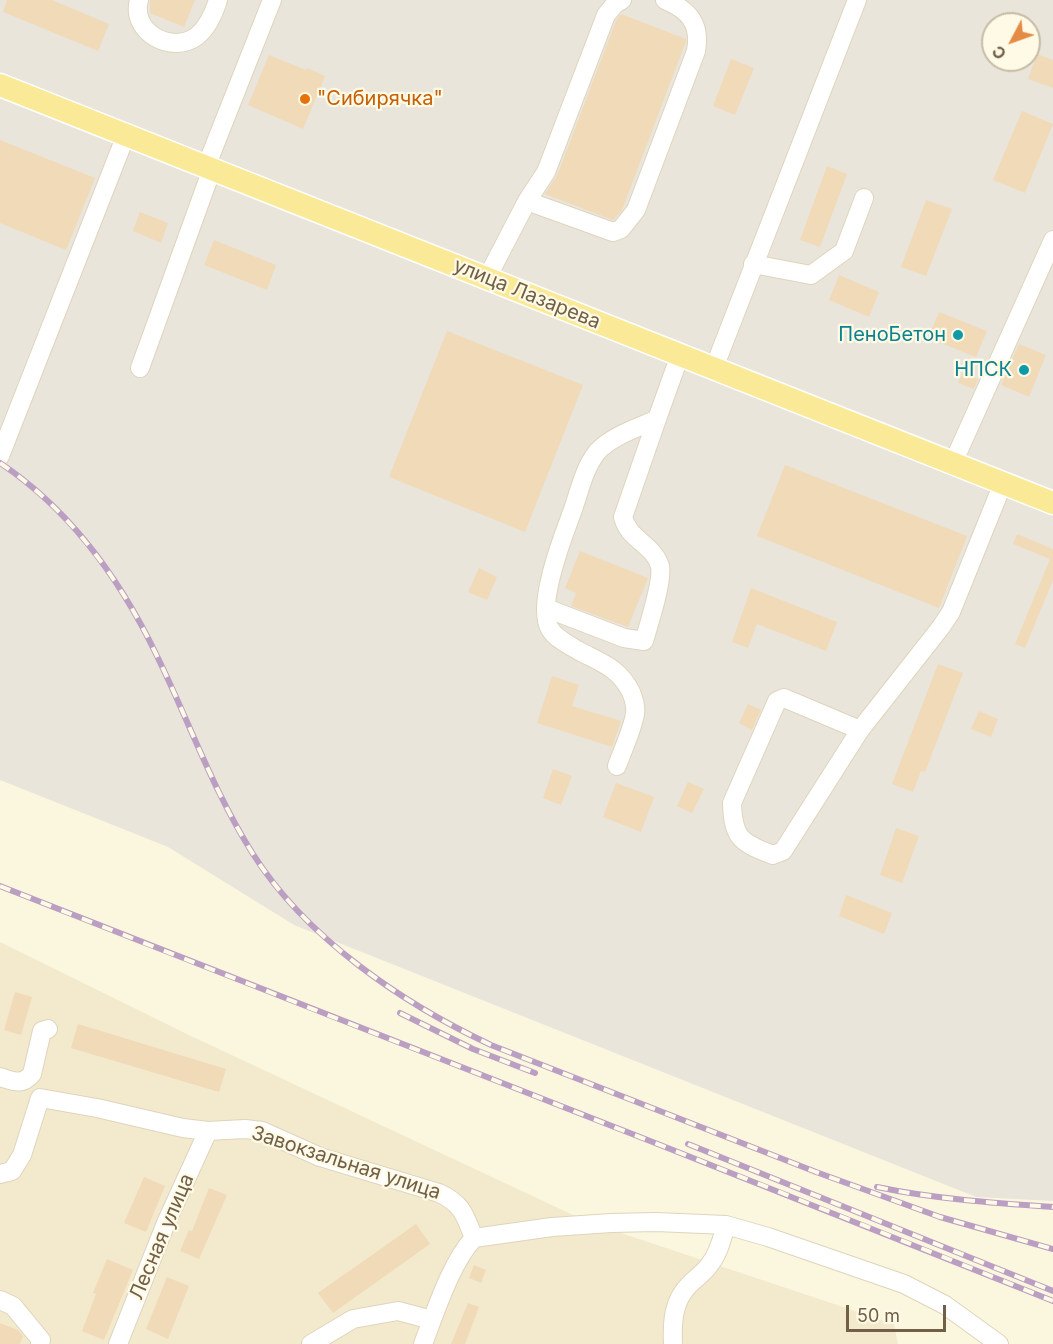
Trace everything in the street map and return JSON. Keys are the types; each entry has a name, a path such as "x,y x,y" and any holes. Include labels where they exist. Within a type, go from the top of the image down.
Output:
{"main road":[{"name":"улица Лазарева","path":"0,85 1053,503"}],"street":[{"path":"139,0 137,14 140,23 148,32 157,38 181,42 198,35 214,12 218,0"},
{"path":"140,368 209,168 272,0"},
{"path":"488,278 526,201 546,172 606,15 615,4 622,0"},
{"path":"526,201 613,232 621,229 636,210 698,42 697,29 690,16 680,6 665,0"},
{"path":"714,368 857,0"},
{"path":"0,456 126,135"},
{"path":"753,264 811,275 844,251 864,198"},
{"path":"953,463 1053,240"},
{"path":"546,608 624,638 644,641 660,577 660,566 648,548 630,532 623,517 681,355"},
{"path":"617,766 635,714 635,701 624,678 557,636 549,628 546,601 559,545 582,480 591,462 598,451 610,441 657,419"},
{"path":"860,730 784,698 777,701 732,803 737,835 750,847 773,855 783,851 860,730 951,612 1003,483"},
{"path":"8,1080 27,1079 32,1074 42,1031 48,1029"},
{"name":"Завокзальная улица","path":"0,1174 12,1171 22,1155 40,1098 97,1108 164,1125 208,1131 245,1129 262,1131 320,1157 439,1193 453,1200 462,1208 474,1238"},
{"name":"Лесная улица","path":"118,1344 166,1223 208,1131"},
{"path":"423,1344 458,1262 474,1238 552,1227 656,1222 726,1225 768,1237 904,1284 945,1305 999,1344"},
{"path":"673,1344 676,1304 688,1285 710,1265 726,1225"},
{"path":"0,1300 13,1306 41,1340 40,1344"},
{"path":"311,1344 353,1319 398,1311 432,1320"}],"shaded area":[{"path":"0,0 1053,0 1053,1201 976,1197 294,925 168,847 0,780"},
{"path":"0,942 189,1035 588,1222 894,1324 898,1344 0,1344"}],"building":[{"path":"7,0 52,0 109,24 98,51 3,12"},
{"path":"150,0 195,0 184,27 150,13"},
{"path":"621,14 686,39 686,41 622,210 613,220 545,194 557,176 616,21"},
{"path":"269,55 325,76 303,129 248,105"},
{"path":"1041,56 1053,60 1053,88 1028,79 1031,72 1041,72"},
{"path":"731,59 754,68 735,115 713,106"},
{"path":"1022,111 1053,124 1025,193 993,180"},
{"path":"0,140 95,178 66,250 0,223"},
{"path":"827,166 847,174 820,247 800,240"},
{"path":"926,200 952,209 926,276 901,267"},
{"path":"140,212 168,223 161,243 133,231"},
{"path":"214,240 276,265 267,290 204,265"},
{"path":"839,275 879,292 869,317 829,300"},
{"name":"ПеноБетон","path":"939,312 987,331 976,357 928,338"},
{"path":"447,331 583,385 525,532 389,477"},
{"name":"НПСК","path":"1019,344 1046,355 1029,397 1001,385"},
{"path":"963,372 978,379 974,389 958,383"},
{"path":"785,465 967,536 939,608 757,536"},
{"path":"1017,534 1053,549 1053,580 1025,648 1015,644 1050,559 1013,544"},
{"path":"580,551 648,578 628,627 571,606 576,593 565,588"},
{"path":"479,568 497,577 487,600 468,592"},
{"path":"751,588 837,622 826,651 757,624 748,648 732,642"},
{"path":"938,664 963,673 925,772 921,771 913,792 892,784"},
{"path":"552,676 579,685 572,706 621,721 612,747 537,723"},
{"path":"748,704 761,710 752,730 739,723"},
{"path":"979,711 998,719 991,737 971,729"},
{"path":"553,769 572,776 561,805 543,798"},
{"path":"688,782 704,789 692,813 677,806"},
{"path":"616,783 654,797 641,832 603,817"},
{"path":"896,828 919,836 902,883 880,875"},
{"path":"846,895 892,913 884,934 839,916"},
{"path":"15,992 32,997 21,1035 4,1030"},
{"path":"78,1024 226,1069 219,1092 71,1048"},
{"path":"144,1177 165,1186 146,1232 124,1223"},
{"path":"209,1188 227,1195 199,1259 180,1251 189,1230 192,1231"},
{"path":"416,1224 430,1244 333,1313 318,1293"},
{"path":"107,1259 133,1270 104,1340 82,1331 96,1294 93,1293"},
{"path":"474,1265 486,1270 481,1283 469,1278"},
{"path":"167,1277 189,1286 168,1339 146,1329"},
{"path":"468,1303 479,1307 465,1344 451,1344"},
{"path":"0,1323 18,1330 23,1336 20,1344 0,1344"}],"railway":[{"path":"0,463 25,481 70,524 109,573 142,626 213,781 253,854 275,885 300,913 358,965 424,1009 491,1045 816,1172 940,1217 1053,1249"},
{"path":"0,886 1053,1301"},
{"path":"400,1013 473,1049 535,1073"},
{"path":"688,1144 1053,1291"},
{"path":"877,1187 943,1198 1053,1207"}],"place":[{"name":"\"Сибирячка\"","path":"305,99"},
{"name":"ПеноБетон","path":"958,335"},
{"name":"НПСК","path":"1024,370"}]}
